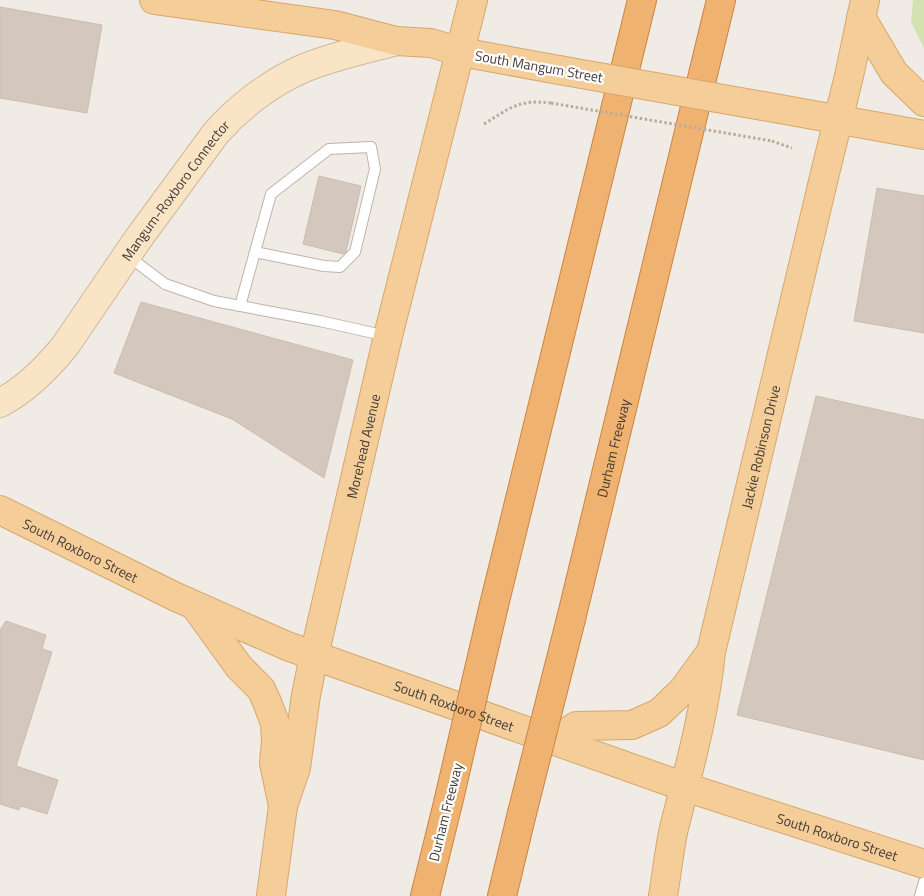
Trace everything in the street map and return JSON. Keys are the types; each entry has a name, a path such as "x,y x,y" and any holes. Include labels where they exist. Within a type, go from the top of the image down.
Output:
{"highway":[{"name":"Durham Freeway","path":"425,896 642,0"},
{"name":"Durham Freeway","path":"502,896 721,0"}],"main road":[{"name":"South Mangum Street","path":"154,0 335,25 396,41 431,43 461,52 924,135"},
{"name":"Morehead Avenue","path":"271,896 284,806 296,768 306,695 314,656 388,336 473,0"},
{"path":"863,9 894,73 924,102"},
{"name":"Jackie Robinson Drive","path":"663,896 674,830 707,688 711,652 863,9"},
{"name":"Mangum-Roxboro Connector","path":"0,403 30,382 59,354 127,255 216,133 228,120 272,85 302,69 329,59 396,41"},
{"name":"South Roxboro Street","path":"0,510 194,605 274,641 685,787 924,864"},
{"path":"194,605 239,667 261,689 267,702 274,723 276,740 274,763 284,806"},
{"path":"556,740 576,726 632,725 660,713 684,690 711,652"}],"lane":[{"path":"240,306 271,194 329,149 371,147 375,170 356,252 340,266 324,266 255,252"},
{"path":"127,255 164,284 214,301 388,336"},
{"path":"920,896 924,882"}],"path":[{"path":"484,124 518,104 534,100 772,141 792,148"}],"green space":[{"path":"913,0 924,0 924,48 911,22"}],"building":[{"path":"0,7 102,25 87,113 0,98"},
{"path":"319,176 361,186 346,252 343,254 303,244"},
{"path":"877,188 924,196 924,333 854,321"},
{"path":"141,302 353,360 324,478 232,419 114,373"},
{"path":"816,396 924,420 924,760 737,715"},
{"path":"6,621 46,635 42,649 52,652 16,766 58,780 47,814 21,806 19,810 0,804 0,630"}]}
